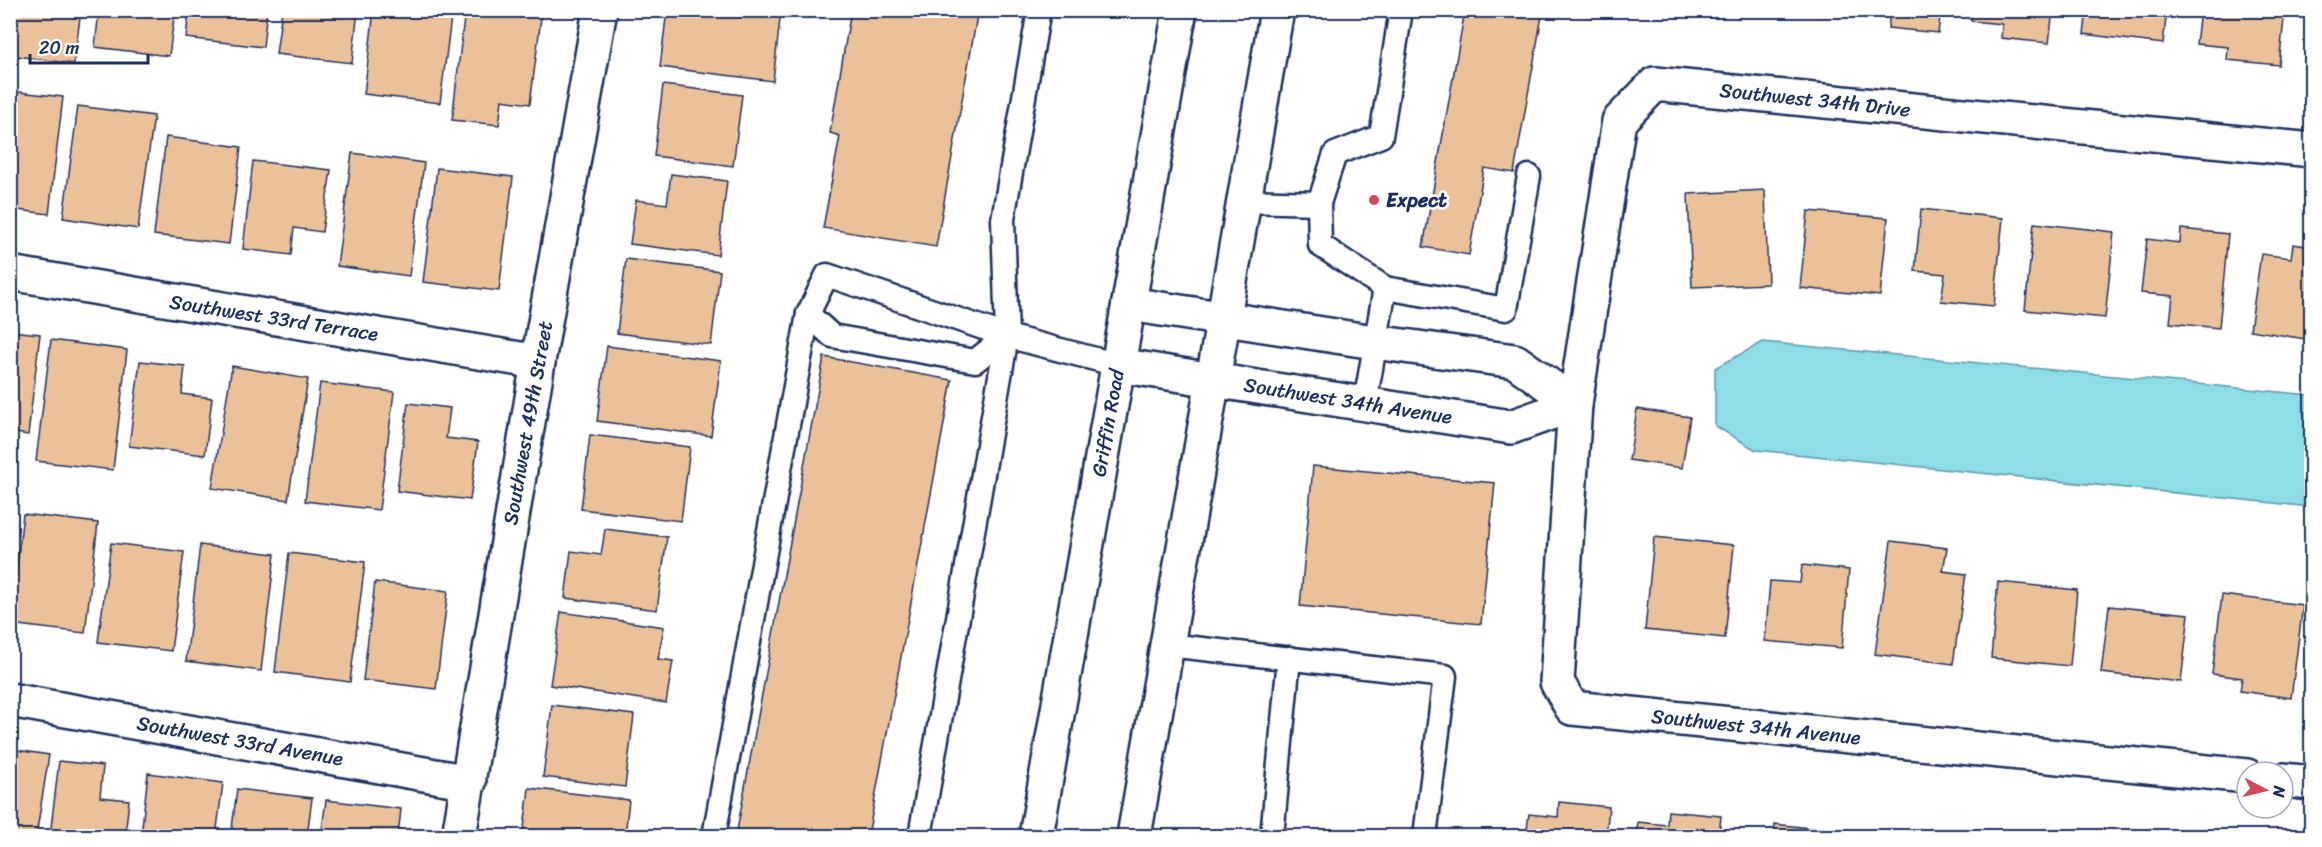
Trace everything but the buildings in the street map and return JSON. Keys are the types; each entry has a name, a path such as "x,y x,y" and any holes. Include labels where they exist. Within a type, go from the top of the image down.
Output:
{"street":[{"name":"Southwest 49th Street","path":"459,837 538,362 600,10"},
{"name":"Griffin Road","path":"1036,837 1180,10"},
{"path":"1134,837 1211,380 1245,201 1277,10"},
{"name":"Southwest 34th Drive","path":"1575,404 1619,121 1655,84 2312,150"},
{"name":"Southwest 33rd Terrace","path":"10,273 538,362"},
{"path":"1129,304 1515,362 1575,404"},
{"name":"Southwest 34th Avenue","path":"1118,365 1510,427 1575,404 1557,682 1572,708 2235,775"},
{"name":"Southwest 33rd Avenue","path":"10,700 469,782"},
{"path":"2295,781 2312,783"}],"lane":[{"path":"920,837 1007,336 1003,219 1039,10"},
{"path":"1401,10 1381,136 1335,154 1319,203 1320,245 1385,288 1506,309 1529,176"},
{"path":"1245,201 1319,203"},
{"path":"714,837 808,314 827,275 1007,336 1118,365"},
{"path":"1365,403 1385,288"},
{"path":"808,314 832,336 975,361 1007,336"},
{"path":"1167,645 1445,676 1425,837"},
{"path":"1272,837 1288,658"}],"water":[{"path":"1763,342 2311,395 2311,507 1756,450 1715,426 1715,368"}],"place":[{"name":"Expect","path":"1374,200"}]}
